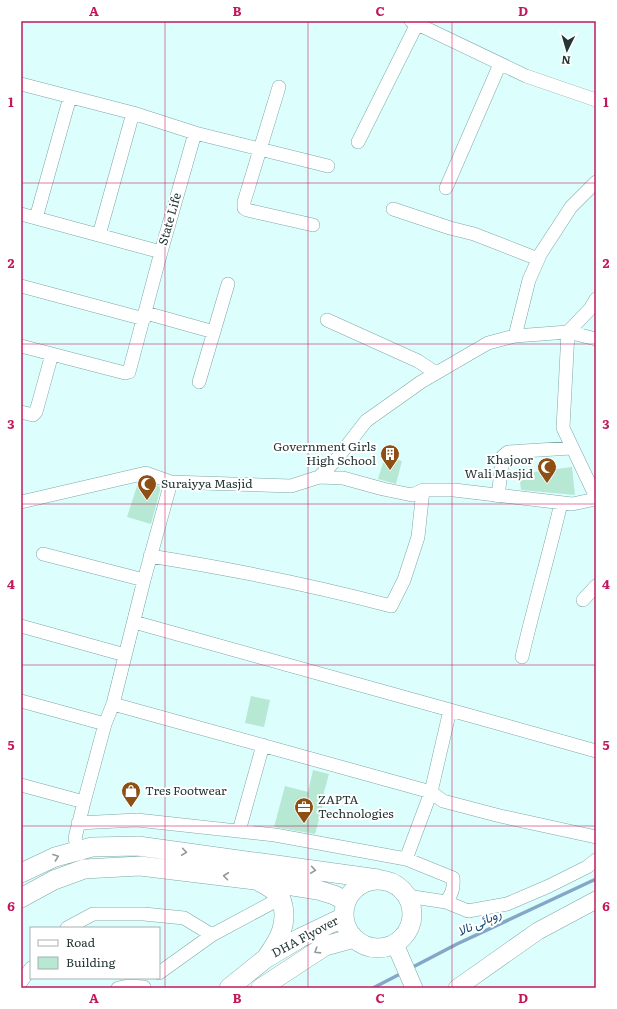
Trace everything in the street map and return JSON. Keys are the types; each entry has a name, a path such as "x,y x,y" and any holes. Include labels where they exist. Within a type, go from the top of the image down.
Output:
{"main road":[{"path":"21,873 55,857 92,846 138,846 389,881 399,887 407,896 411,906 412,917 409,928 403,937 395,944 384,948 373,948 363,945 354,938 347,928 345,909 353,890 364,882 378,880"},
{"path":"21,898 54,880 84,869 140,866 255,880 318,890 334,895 345,909"},
{"path":"255,880 273,890 281,898 284,911 283,928 278,941 265,959"},
{"name":"DHA Flyover","path":"229,988 265,959 345,909"},
{"name":"DHA Flyover","path":"260,988 325,946 354,938"}],"street":[{"path":"358,142 414,22 526,76 596,100"},
{"path":"446,188 500,64"},
{"path":"21,84 133,113 195,133 328,166"},
{"path":"279,87 244,202 244,208 313,226"},
{"path":"36,218 70,97"},
{"path":"99,235 133,113"},
{"name":"State Life","path":"21,346 125,373 129,372 195,133"},
{"path":"515,336 529,280 541,253 571,207 596,182"},
{"path":"393,209 450,228 474,234 538,259"},
{"path":"21,214 161,252"},
{"path":"199,382 228,284"},
{"path":"21,286 214,332"},
{"path":"21,502 146,473 171,482 291,486 319,477 343,478 382,489 412,495 423,490 454,490 572,504 596,498 571,448 563,428 568,332 590,309 596,300"},
{"path":"327,320 418,361 436,373"},
{"path":"319,477 335,461 366,421 421,382 488,343 515,336 568,332 596,339"},
{"path":"21,412 33,415 36,412 52,354"},
{"path":"498,496 503,456 508,452 571,448"},
{"path":"78,850 74,838 105,724 113,704 150,556 171,482"},
{"path":"150,556 221,568 354,596 391,606 404,580 418,537 423,490"},
{"path":"522,657 532,612 561,503"},
{"path":"43,554 144,580"},
{"path":"583,600 596,586"},
{"path":"134,622 596,751"},
{"path":"21,626 125,655"},
{"path":"21,701 105,724"},
{"path":"113,704 431,792 443,801 500,816 596,837"},
{"path":"406,859 431,792 450,710"},
{"path":"239,831 263,745"},
{"path":"21,785 84,802"},
{"path":"78,823 137,820 239,831 275,835 406,859 453,878 454,886 452,895 446,902"},
{"path":"407,896 446,902 468,911 507,904 549,886 587,867 596,860"},
{"path":"160,972 212,934 281,898"},
{"path":"457,988 538,931 596,900"},
{"path":"69,927 93,914 144,914 184,918 212,934"},
{"path":"395,944 414,988"},
{"path":"21,982 30,969"},
{"path":"118,988 146,984"}],"building":[{"name":"Government Girls High School","path":"385,456 402,461 396,484 378,479"},
{"name":"Khajoor Wali Masjid","path":"572,467 575,495 521,490 519,474"},
{"name":"Suraiyya Masjid","path":"146,481 161,487 151,524 127,517 138,483"},
{"path":"251,696 270,700 264,727 245,723"},
{"path":"313,770 329,774 323,796 325,797 315,834 274,827 285,786 308,792"}],"waterway":[{"name":"روہائی نالا","path":"411,968 457,944 596,879"},
{"name":"روہائی نالا","path":"373,988 402,973"}],"place":[{"name":"Government Girls High School","path":"390,471"},
{"name":"Khajoor Wali Masjid","path":"547,484"},
{"name":"Suraiyya Masjid","path":"147,501"},
{"name":"Tres Footwear","path":"131,808"},
{"name":"ZAPTA Technologies","path":"304,824"}]}
